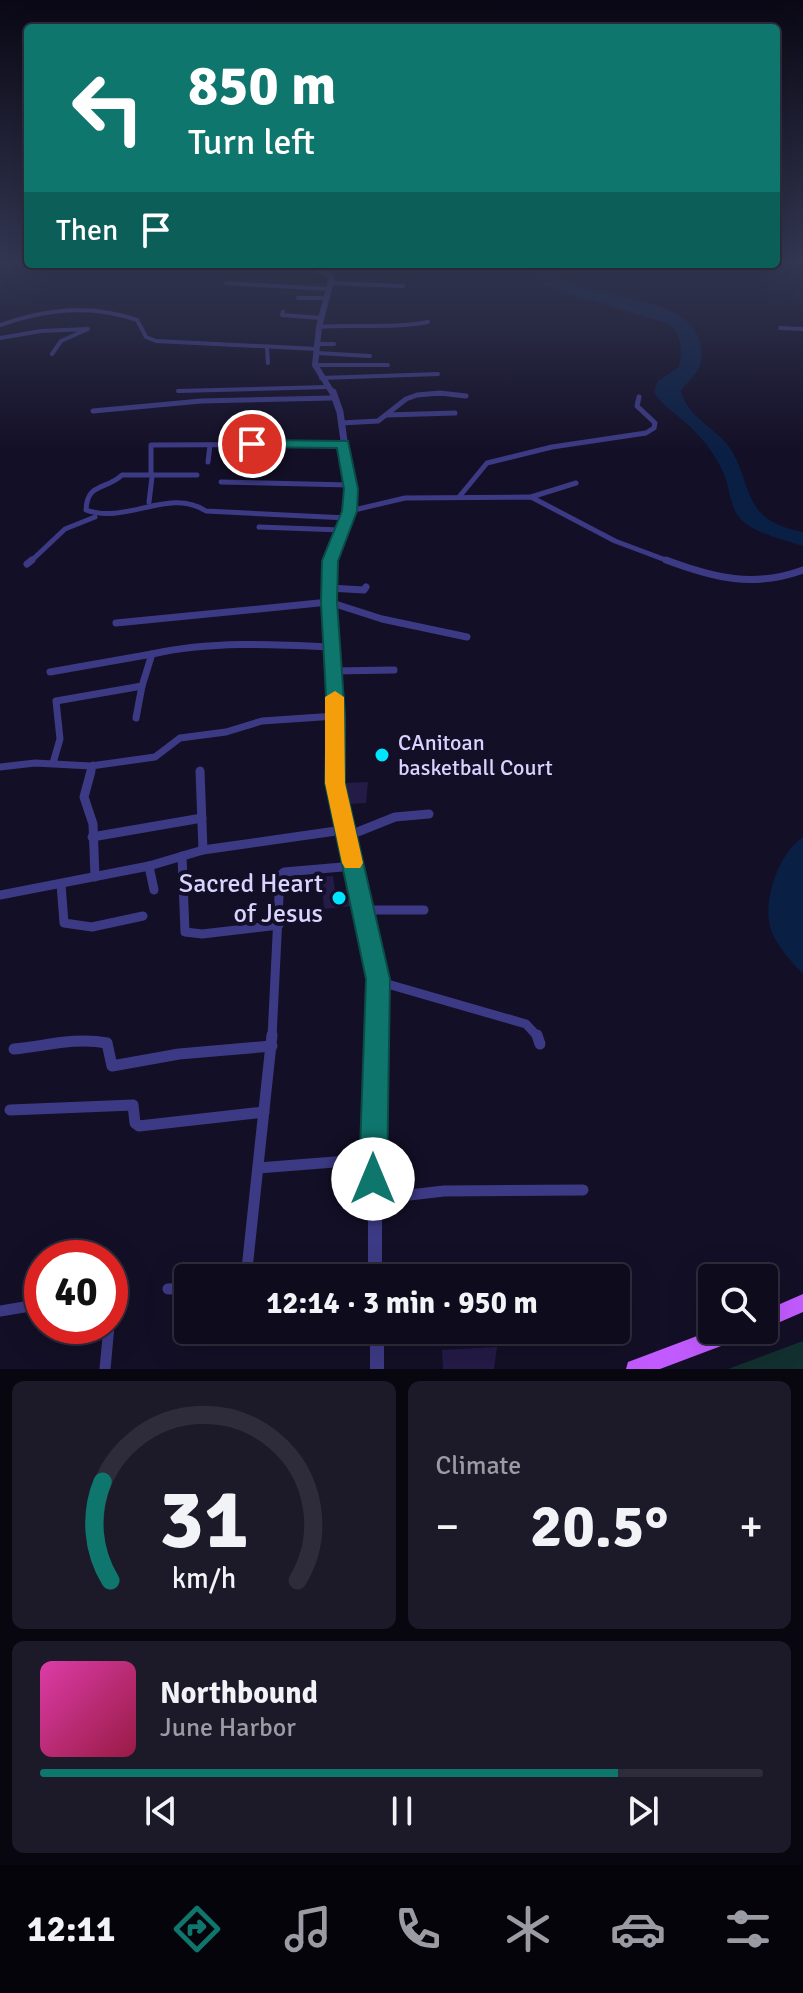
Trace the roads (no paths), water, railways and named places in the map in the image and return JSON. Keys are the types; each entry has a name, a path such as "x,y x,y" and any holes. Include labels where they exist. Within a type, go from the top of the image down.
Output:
{"main road":[{"path":"778,1314 803,1303"},
{"path":"635,1369 701,1344"}],"street":[{"path":"139,324 146,337 173,346 267,348 370,356"},
{"path":"320,324 317,353 324,382 341,423 352,499 330,561 329,602 336,716 335,783 377,981 373,1159 375,1264"},
{"path":"319,327 349,324 407,327 420,324"},
{"path":"0,338 87,328 61,341 52,354"},
{"path":"780,328 803,329"},
{"path":"317,353 334,344"},
{"path":"267,348 268,363"},
{"path":"317,353 388,365"},
{"path":"178,391 438,374"},
{"path":"341,423 378,421 406,399 417,395 440,393 466,396"},
{"path":"459,497 487,463 552,447 646,433 654,428 655,423 637,406 639,397"},
{"path":"93,411 211,401 333,398"},
{"path":"386,415 455,413"},
{"path":"268,465 275,444"},
{"path":"149,502 151,445 343,444"},
{"path":"208,462 210,445"},
{"path":"197,475 122,475 115,482 99,483 93,487 86,510 92,514 109,513 195,503 202,510 212,511 348,515 405,498 531,497 576,483"},
{"path":"221,482 349,485"},
{"path":"531,497 615,541 693,570 754,582 779,579 803,570"},
{"path":"27,564 47,550 73,522 109,513"},
{"path":"259,527 341,530"},
{"path":"329,588 364,590 366,587"},
{"path":"116,623 329,602 382,619 467,637"},
{"path":"50,672 169,650 268,644 331,647"},
{"path":"136,718 152,654"},
{"path":"333,671 394,670"},
{"path":"53,763 60,739 56,701 142,686"},
{"path":"0,767 53,763 93,765 155,757 177,739 226,732 262,721 336,716"},
{"path":"93,765 84,797 93,824 95,877"},
{"path":"200,771 203,850"},
{"path":"0,895 149,866 203,850 344,834 395,817 429,814"},
{"path":"92,837 202,818"},
{"path":"182,856 185,932 202,934 279,925"},
{"path":"149,866 154,890"},
{"path":"248,1264 272,1046 280,876 284,872 354,866"},
{"path":"61,884 61,913 64,923 69,926 97,925 143,916"},
{"path":"363,910 424,910"},
{"path":"377,981 526,1024 537,1034 540,1044"},
{"path":"14,1049 81,1038 95,1040 107,1043 112,1066 179,1054 272,1046"},
{"path":"10,1110 133,1105 135,1123 139,1126 264,1112"},
{"path":"258,1168 373,1159"},
{"path":"373,1199 444,1191 583,1190"},
{"path":"168,1289 174,1289"},
{"path":"0,1311 24,1307"},
{"path":"105,1369 107,1344"},
{"path":"377,1344 377,1369"}],"water":[{"path":"669,324 689,324 700,341 700,366 681,391 684,400 730,448 757,509 777,524 803,532 803,546 758,531 740,518 720,465 710,450 654,392 658,381 679,367 680,344"},
{"path":"803,837 803,974 773,935 768,910 781,863"}],"place":[{"name":"CAnitoan basketball Court","path":"382,755"},
{"name":"Sacred Heart of Jesus","path":"339,898"}]}
